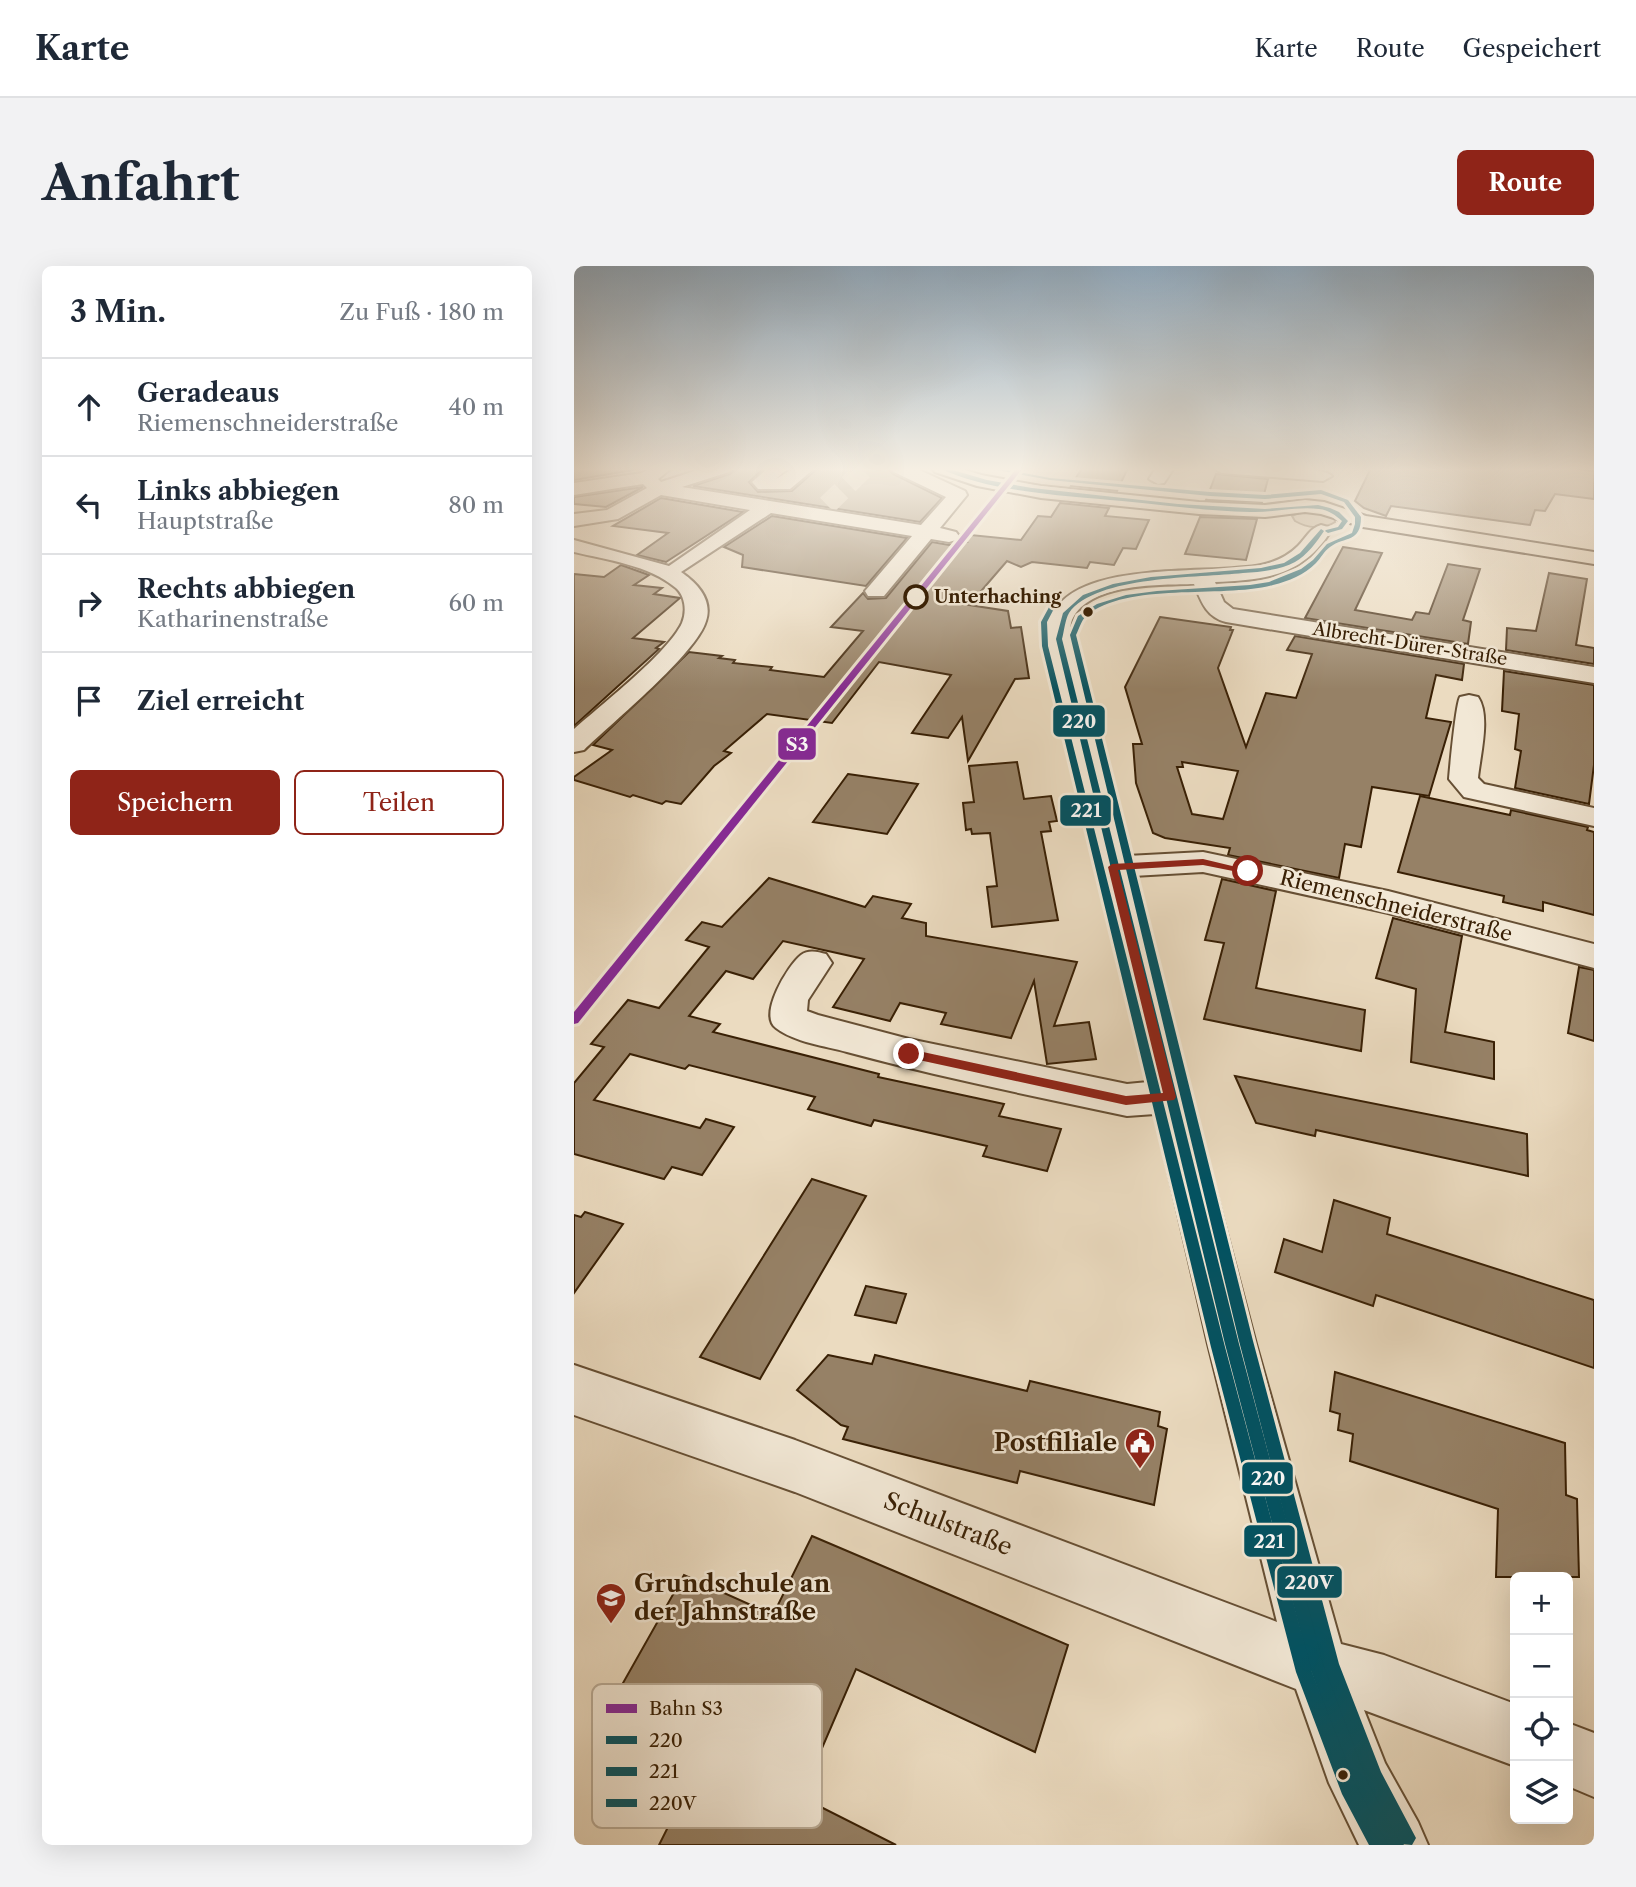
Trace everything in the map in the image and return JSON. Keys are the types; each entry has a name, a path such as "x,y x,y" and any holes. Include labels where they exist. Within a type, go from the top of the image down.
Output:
{"main road":[{"path":"1494,542 1594,558"}],"street":[{"path":"679,566 706,542"},
{"path":"886,577 927,542"},
{"path":"1299,542 1300,554"},
{"path":"1316,542 1288,564 1265,571 1214,599 1137,580 1090,592 1068,606 1058,625 1059,643 1112,867 1249,1410 1318,1668 1361,1783 1395,1845"},
{"path":"574,546 676,577 695,594 698,610 689,633 680,645 574,744"},
{"name":"Albrecht-Dürer-Straße","path":"1214,599 1594,676"},
{"path":"1469,703 1470,722 1463,779 1474,791 1594,817"},
{"name":"Riemenschneiderstraße","path":"1112,867 1203,862 1388,902 1594,956"},
{"path":"814,963 790,999 788,1018 809,1027 909,1054 1126,1100 1170,1097"},
{"name":"Schulstraße","path":"574,1390 795,1466 1318,1668 1384,1685 1510,1733"},
{"path":"1573,1757 1594,1765"}],"building":[{"path":"656,542 697,542 666,562 637,555"},
{"path":"732,542 904,542 866,586 742,567 743,555 724,547"},
{"path":"932,542 949,545 966,542 1139,542 1136,549 1123,548 1114,565 1090,562 1087,568 1032,562 1021,567 1007,561 969,605 1008,611 1011,628 1021,627 1029,678 1015,679 968,761 962,717 948,738 912,733 951,675 879,662 832,723 767,714 724,751 731,753 714,766 681,804 666,801 662,804 633,795 630,797 574,780 574,777 612,750 593,745 689,652 722,656 719,658 735,660 733,663 772,667 770,670 824,677 863,631 831,627 863,593 868,599 886,598"},
{"path":"1190,542 1251,542 1246,560 1185,554"},
{"path":"1343,547 1382,553 1355,610 1412,620 1416,612 1429,614 1448,564 1480,569 1463,620 1471,622 1468,644 1305,618"},
{"path":"621,565 649,575 634,585 662,588 654,594 680,598 633,638 664,642 656,648 659,649 574,726 574,574 604,577"},
{"path":"1549,573 1587,579 1576,645 1594,648 1594,664 1506,650 1507,628 1536,631"},
{"path":"1160,617 1231,627 1230,630 1233,630 1218,668 1246,747 1266,693 1296,698 1312,654 1287,650 1295,636 1464,664 1462,680 1436,675 1426,718 1451,722 1429,796 1372,787 1361,847 1345,844 1339,878 1228,855 1230,848 1165,838 1153,833 1136,783 1133,744 1142,744 1125,687","holes":["1182,762 1238,771 1223,819 1192,814 1177,767 1183,767"]},
{"path":"1504,671 1594,685 1594,765 1589,804 1515,788 1521,751 1515,749 1519,714 1502,711"},
{"path":"1017,762 1024,799 1051,796 1057,821 1049,822 1051,831 1041,832 1058,920 992,927 987,887 997,886 990,833 972,834 971,829 966,830 963,803 974,802 969,766"},
{"path":"848,774 918,784 887,834 813,822"},
{"path":"1420,796 1510,815 1511,810 1588,827 1587,830 1594,832 1594,915 1543,902 1543,911 1503,902 1504,896 1398,872"},
{"path":"769,878 865,907 873,896 911,904 902,918 926,923 926,936 1077,962 1054,1026 1089,1022 1096,1059 1047,1064 1034,981 1011,1038 941,1024 946,1013 900,1003 890,1021 833,1007 864,959 783,941 753,979 726,971 689,1016 720,1024 713,1032 879,1074 878,1077 1004,1104 999,1116 1061,1129 1047,1171 983,1156 987,1146 874,1120 871,1126 808,1109 815,1097 689,1065 685,1069 630,1054 594,1100 700,1128 706,1119 734,1127 702,1175 672,1167 664,1179 574,1154 574,1083 604,1047 591,1044 628,1000 659,1008 709,947 686,940 702,922 722,927"},
{"path":"1222,879 1276,891 1256,988 1365,1010 1361,1051 1204,1019 1224,943 1205,940"},
{"path":"1393,918 1462,936 1445,1032 1494,1042 1494,1079 1411,1062 1416,989 1376,978"},
{"path":"1579,967 1594,970 1594,1041 1568,1033"},
{"path":"1235,1076 1527,1134 1528,1176 1316,1130 1315,1136 1256,1123"},
{"path":"812,1179 866,1196 760,1379 700,1357"},
{"path":"1334,1200 1390,1218 1387,1234 1594,1300 1594,1368 1376,1295 1373,1306 1275,1272 1284,1239 1322,1252"},
{"path":"585,1212 623,1224 574,1293 574,1215 581,1217"},
{"path":"866,1286 906,1294 896,1323 855,1315"},
{"path":"828,1355 872,1364 875,1355 1027,1391 1030,1381 1160,1412 1158,1426 1167,1429 1154,1505 1020,1471 1017,1483 843,1439 848,1427 841,1425 797,1390"},
{"path":"1335,1372 1565,1443 1566,1495 1577,1499 1579,1577 1573,1577 1573,1572 1510,1572 1510,1577 1496,1577 1498,1509 1350,1461 1353,1434 1338,1430 1340,1414 1330,1411"},
{"path":"812,1536 1068,1645 1035,1752 856,1669 822,1748 822,1684 622,1684 684,1575 773,1615"},
{"path":"822,1808 896,1845 659,1845 668,1828 822,1828"}],"rail line":[{"name":"S3","path":"574,1020 960,542"}],"transit line":[{"name":"220","path":"1313,542 1292,561 1261,570 1151,579 1115,585 1086,596 1066,613 1059,639 1232,1344 1318,1668 1361,1783 1395,1845"},
{"name":"220V","path":"1338,542 1329,545 1303,571 1270,584 1157,593 1126,597 1099,605 1080,617 1073,635 1246,1341 1331,1664 1374,1777 1407,1838"},
{"name":"221","path":"1056,599 1044,622 1045,646 1218,1347 1304,1672 1348,1788 1379,1845"}],"place":[{"name":"Unterhaching","path":"916,597"},
{"name":"Postfiliale","path":"1140,1470"},
{"name":"Grundschule an der Jahnstraße","path":"611,1625"}],"route":[{"path":"909,1054 1126,1100 1170,1097 1112,867 1203,862 1248,871"}]}
